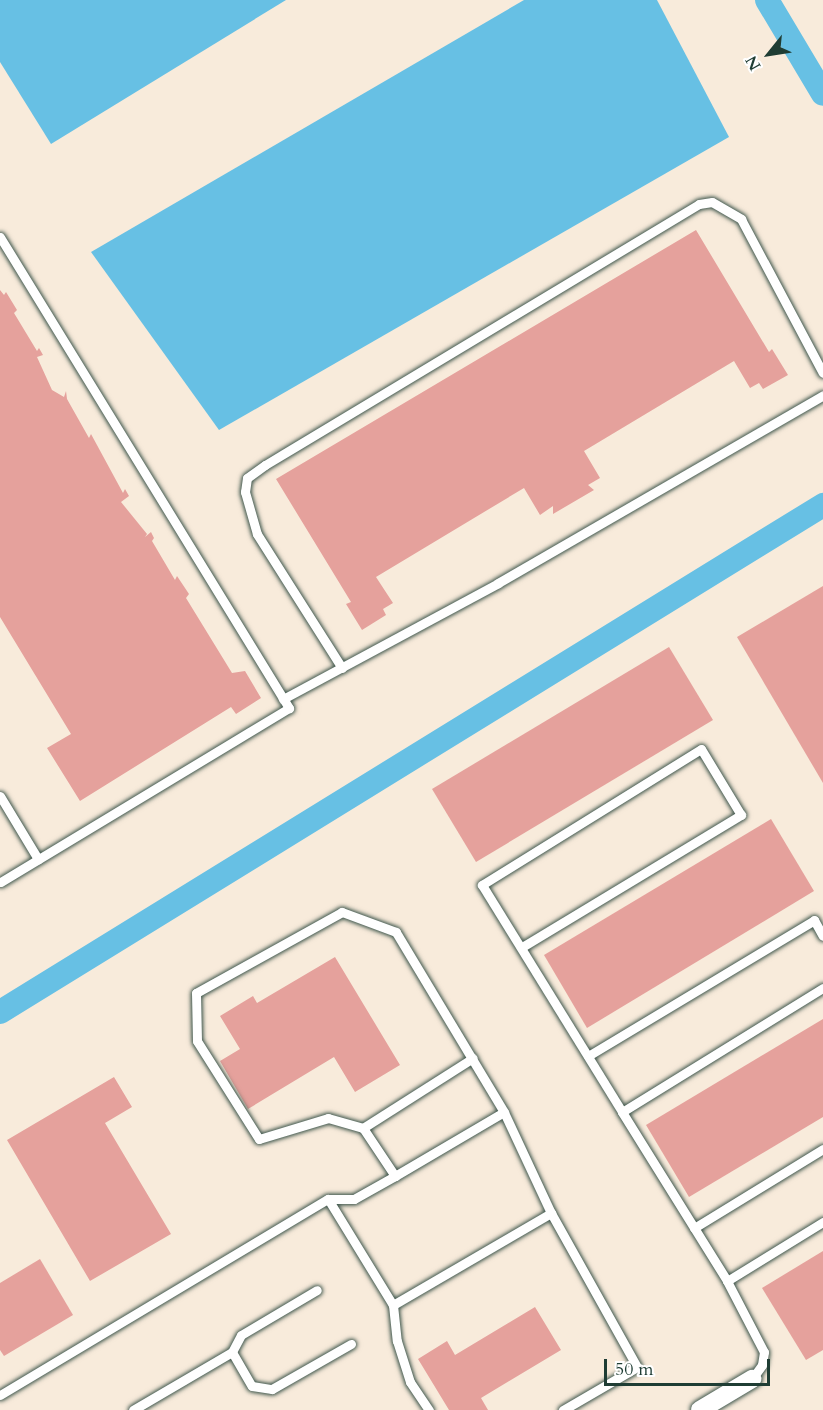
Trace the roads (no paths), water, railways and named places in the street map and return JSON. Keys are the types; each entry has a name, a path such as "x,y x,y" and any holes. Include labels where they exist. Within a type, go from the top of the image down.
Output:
{"street":[{"path":"699,1410 752,1379"}],"lane":[{"path":"342,668 257,534 245,492 247,478 699,204 712,202 741,219 823,373"},
{"path":"0,237 289,708 0,882"},
{"path":"283,699 498,583 823,394"},
{"path":"522,947 741,815 701,749 482,885 727,1281 764,1352 762,1365 752,1379"},
{"path":"0,796 38,859"},
{"path":"395,1176 363,1128 328,1118 259,1139 197,1041 196,993 342,912 396,932 504,1112 551,1213 637,1367 563,1410"},
{"path":"588,1056 814,920 823,936"},
{"path":"622,1112 823,988"},
{"path":"363,1128 473,1058"},
{"path":"0,1395 328,1198 354,1199 504,1112"},
{"path":"694,1228 823,1149"},
{"path":"328,1198 393,1305 397,1341 410,1382 429,1410"},
{"path":"393,1305 551,1213"},
{"path":"727,1281 823,1222"},
{"path":"133,1410 232,1352 241,1335 317,1290"},
{"path":"232,1352 252,1386 272,1389 351,1344"}],"water":[{"path":"0,0 286,0 51,144 0,62"},
{"path":"524,0 657,0 729,137 219,430 91,252"}],"waterway":[{"path":"767,0 823,94"},
{"path":"0,1012 823,505"}]}
